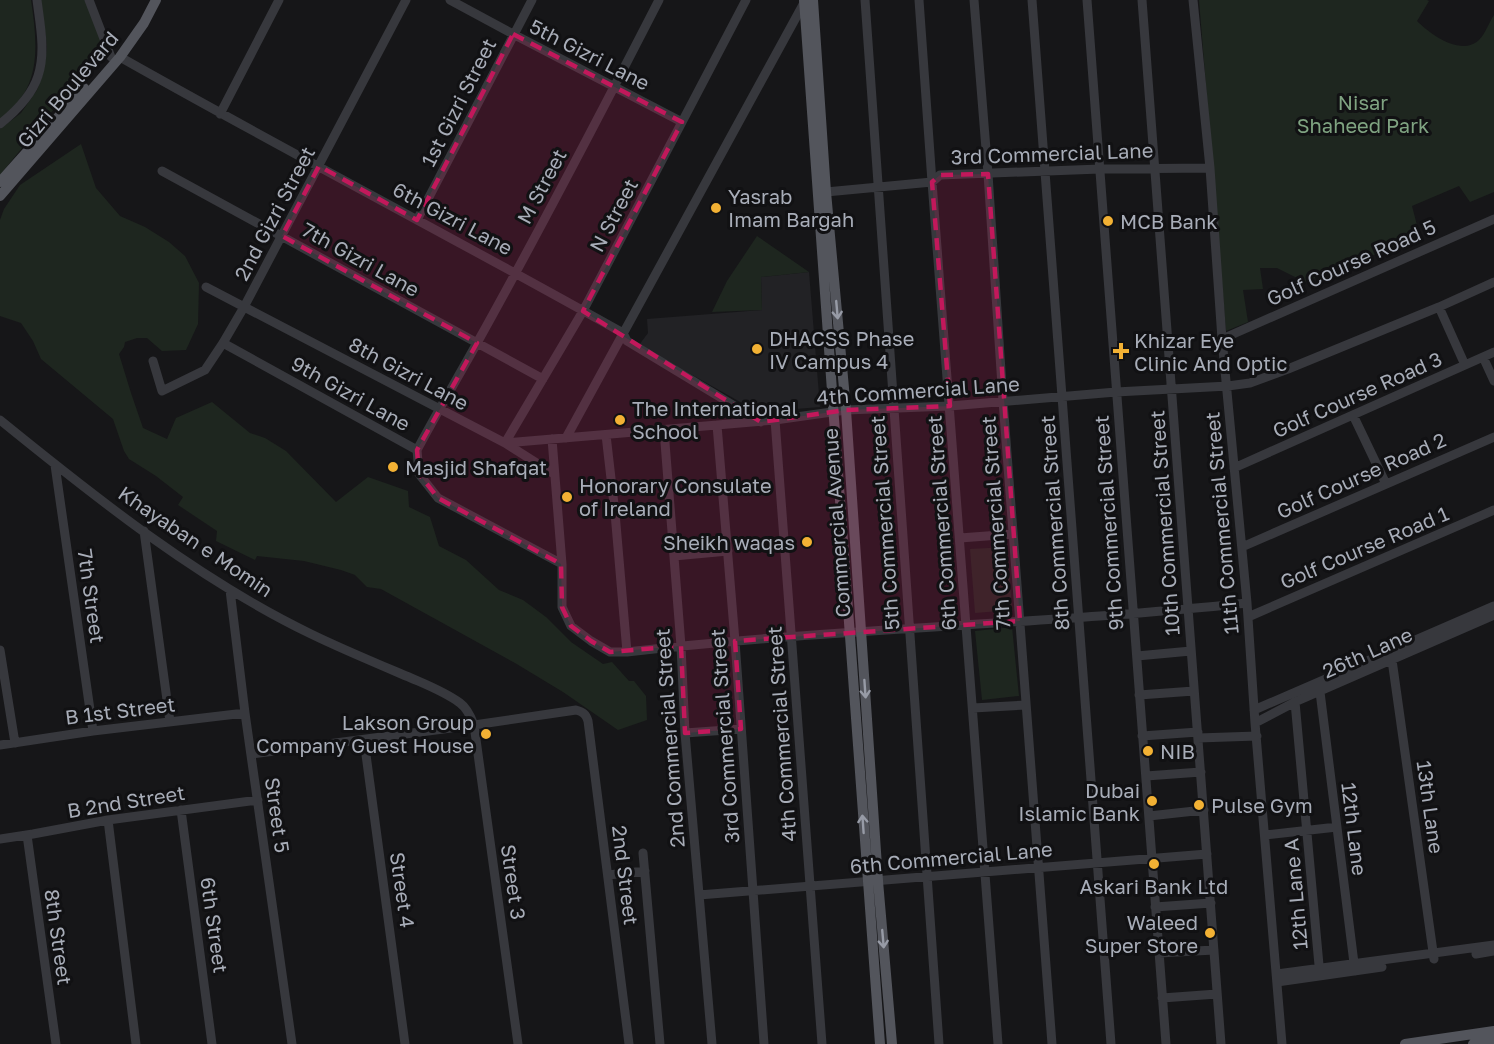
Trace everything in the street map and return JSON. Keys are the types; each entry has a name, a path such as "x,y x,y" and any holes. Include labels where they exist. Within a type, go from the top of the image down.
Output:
{"main road":[{"name":"Gizri Boulevard","path":"0,182 116,57 148,0"},
{"name":"Gizri Boulevard","path":"0,196 144,22 156,0"},
{"name":"Commercial Avenue","path":"807,1 846,410 856,632 880,1044"},
{"name":"Commercial Avenue","path":"807,1 834,412 856,632"},
{"name":"Commercial Avenue","path":"872,882 892,1044"},
{"path":"1406,1044 1494,1031"},
{"path":"1473,1044 1494,1041"}],"street":[{"path":"0,124 19,106 38,77 41,62 41,30 37,0"},
{"path":"89,0 116,57"},
{"path":"220,114 279,0"},
{"name":"2nd Gizri Street","path":"153,361 162,391 205,370 244,307 406,0"},
{"name":"5th Gizri Lane","path":"450,0 682,122"},
{"name":"1st Gizri Street","path":"417,220 532,0"},
{"name":"M Street","path":"417,450 615,87 659,0"},
{"name":"N Street","path":"505,443 583,311 746,0"},
{"name":"5th Commercial Street","path":"865,0 939,1044"},
{"name":"6th Commercial Street","path":"919,0 998,1044"},
{"name":"7th Commercial Street","path":"974,0 1052,1044"},
{"name":"8th Commercial Street","path":"1032,0 1111,1044"},
{"name":"9th Commercial Street","path":"1087,0 1166,1044"},
{"name":"10th Commercial Street","path":"1142,0 1221,1044"},
{"name":"11th Commercial Street","path":"1193,0 1210,168 1222,339 1247,603 1282,1044"},
{"path":"566,438 807,1"},
{"name":"6th Gizri Lane","path":"116,57 515,272 623,333 627,341 761,422"},
{"name":"3rd Commercial Lane","path":"826,192 932,182 940,174 1210,168"},
{"name":"7th Gizri Lane","path":"162,171 543,379"},
{"name":"Golf Course Road 5","path":"1222,339 1494,219"},
{"name":"4th Commercial Lane","path":"505,443 761,422 846,410 950,406 1250,383 1439,307 1494,282"},
{"name":"8th Gizri Lane","path":"206,287 505,443 554,474"},
{"path":"1439,307 1464,365"},
{"name":"9th Gizri Lane","path":"223,343 417,450 419,474 438,498 562,564"},
{"name":"Golf Course Road 3","path":"1234,468 1494,352"},
{"path":"1484,357 1494,381"},
{"path":"1353,415 1386,484"},
{"name":"Khayaban e Momin","path":"0,420 55,465 144,531 230,590 310,634 429,686 461,703 469,713 474,725"},
{"name":"4th Commercial Street","path":"775,420 822,1044"},
{"name":"3rd Commercial Street","path":"717,425 764,1044"},
{"name":"2nd Commercial Street","path":"663,430 681,646 685,733 712,1044"},
{"path":"606,435 627,652"},
{"name":"Golf Course Road 2","path":"1242,547 1494,437"},
{"path":"552,439 562,564 562,607 571,626 610,652 856,632 1133,614 1247,603"},
{"name":"7th Street","path":"55,465 93,731"},
{"name":"Golf Course Road 1","path":"1248,617 1494,510"},
{"path":"144,531 170,722"},
{"path":"960,538 1013,534"},
{"path":"674,556 728,551"},
{"name":"Street 5","path":"230,590 292,1044"},
{"path":"1254,710 1494,606"},
{"name":"26th Lane","path":"1255,723 1295,702 1494,615"},
{"path":"0,650 15,743"},
{"path":"1137,656 1191,651"},
{"name":"13th Lane","path":"1392,660 1433,956"},
{"path":"1139,695 1194,691"},
{"name":"12th Lane","path":"1320,692 1355,967"},
{"name":"12th Lane A","path":"1295,702 1320,972"},
{"path":"973,708 1026,705"},
{"name":"2nd Street","path":"474,725 576,710 587,716 629,1044"},
{"name":"B 1st Street","path":"0,745 93,731 245,713"},
{"path":"251,754 474,725"},
{"name":"Street 3","path":"474,725 518,1044"},
{"path":"685,733 741,729"},
{"path":"1143,736 1257,736"},
{"name":"Street 4","path":"364,740 405,1044"},
{"path":"1146,776 1201,772"},
{"name":"B 2nd Street","path":"0,839 108,820 258,800"},
{"name":"6th Street","path":"182,810 212,1044"},
{"path":"1149,816 1204,810"},
{"path":"108,820 136,1044"},
{"path":"1265,835 1337,827"},
{"name":"8th Street","path":"27,835 56,1044"},
{"path":"643,853 660,1044"},
{"name":"6th Commercial Lane","path":"699,896 1207,854"},
{"path":"608,875 645,871"},
{"path":"1155,907 1210,903"},
{"path":"1277,978 1494,945"},
{"path":"1159,952 1214,950"},
{"path":"1433,956 1494,951"},
{"path":"1162,999 1217,994"},
{"path":"1211,1044 1221,1044"}],"highlighted area":[{"path":"513,34 682,122 583,311 761,422 846,410 950,406 932,182 940,175 988,174 1020,621 735,641 741,729 685,733 681,646 610,652 591,641 571,626 562,607 561,564 438,498 419,474 417,450 477,343 282,236 319,166 417,220"}],"shaded area":[{"path":"809,272 820,407 758,412 639,345 648,333 647,319 762,310 761,277"}],"green space":[{"path":"0,0 31,0 35,56 27,88 22,97 0,120"},
{"path":"41,0 87,0 105,49 0,175 0,129 21,113 37,90 43,74 47,47"},
{"name":"Nisar Shaheed Park","path":"1199,0 1427,0 1429,1 1417,21 1446,42 1464,46 1472,45 1479,40 1494,15 1494,192 1470,202 1459,186 1412,206 1420,237 1305,282 1277,268 1260,268 1263,289 1243,290 1248,322 1226,331"},
{"path":"81,144 96,188 120,216 145,227 169,242 185,256 199,283 198,324 186,350 162,351 147,338 137,338 125,342 119,354 143,428 167,439 176,418 212,402 250,433 265,438 286,451 336,502 368,477 408,491 409,507 430,517 439,546 466,560 499,590 523,600 546,617 571,642 603,664 612,662 629,681 634,681 646,696 647,720 618,730 563,692 515,663 381,589 367,587 355,575 304,561 257,556 255,560 216,541 217,531 178,505 183,497 129,459 113,419 41,359 21,323 0,316 0,220 4,209 20,185"},
{"path":"757,236 809,272 761,277 762,310 712,312 727,281"},
{"path":"1007,547 1012,610 975,613 970,549"},
{"path":"1012,627 1019,696 982,700 975,631"}],"place":[{"name":"Yasrab Imam Bargah","path":"716,208"},
{"name":"MCB Bank","path":"1108,221"},
{"name":"DHACSS Phase IV Campus 4","path":"757,349"},
{"name":"Khizar Eye Clinic And Optic","path":"1121,351"},
{"name":"The International School","path":"620,420"},
{"name":"Masjid Shafqat","path":"393,467"},
{"name":"Honorary Consulate of Ireland","path":"567,497"},
{"name":"Sheikh waqas","path":"807,542"},
{"name":"Lakson Group Company Guest House","path":"486,734"},
{"name":"NIB","path":"1148,751"},
{"name":"Dubai Islamic Bank","path":"1152,801"},
{"name":"Pulse Gym","path":"1199,805"},
{"name":"Askari Bank Ltd","path":"1154,864"},
{"name":"Waleed Super Store","path":"1210,933"}]}
